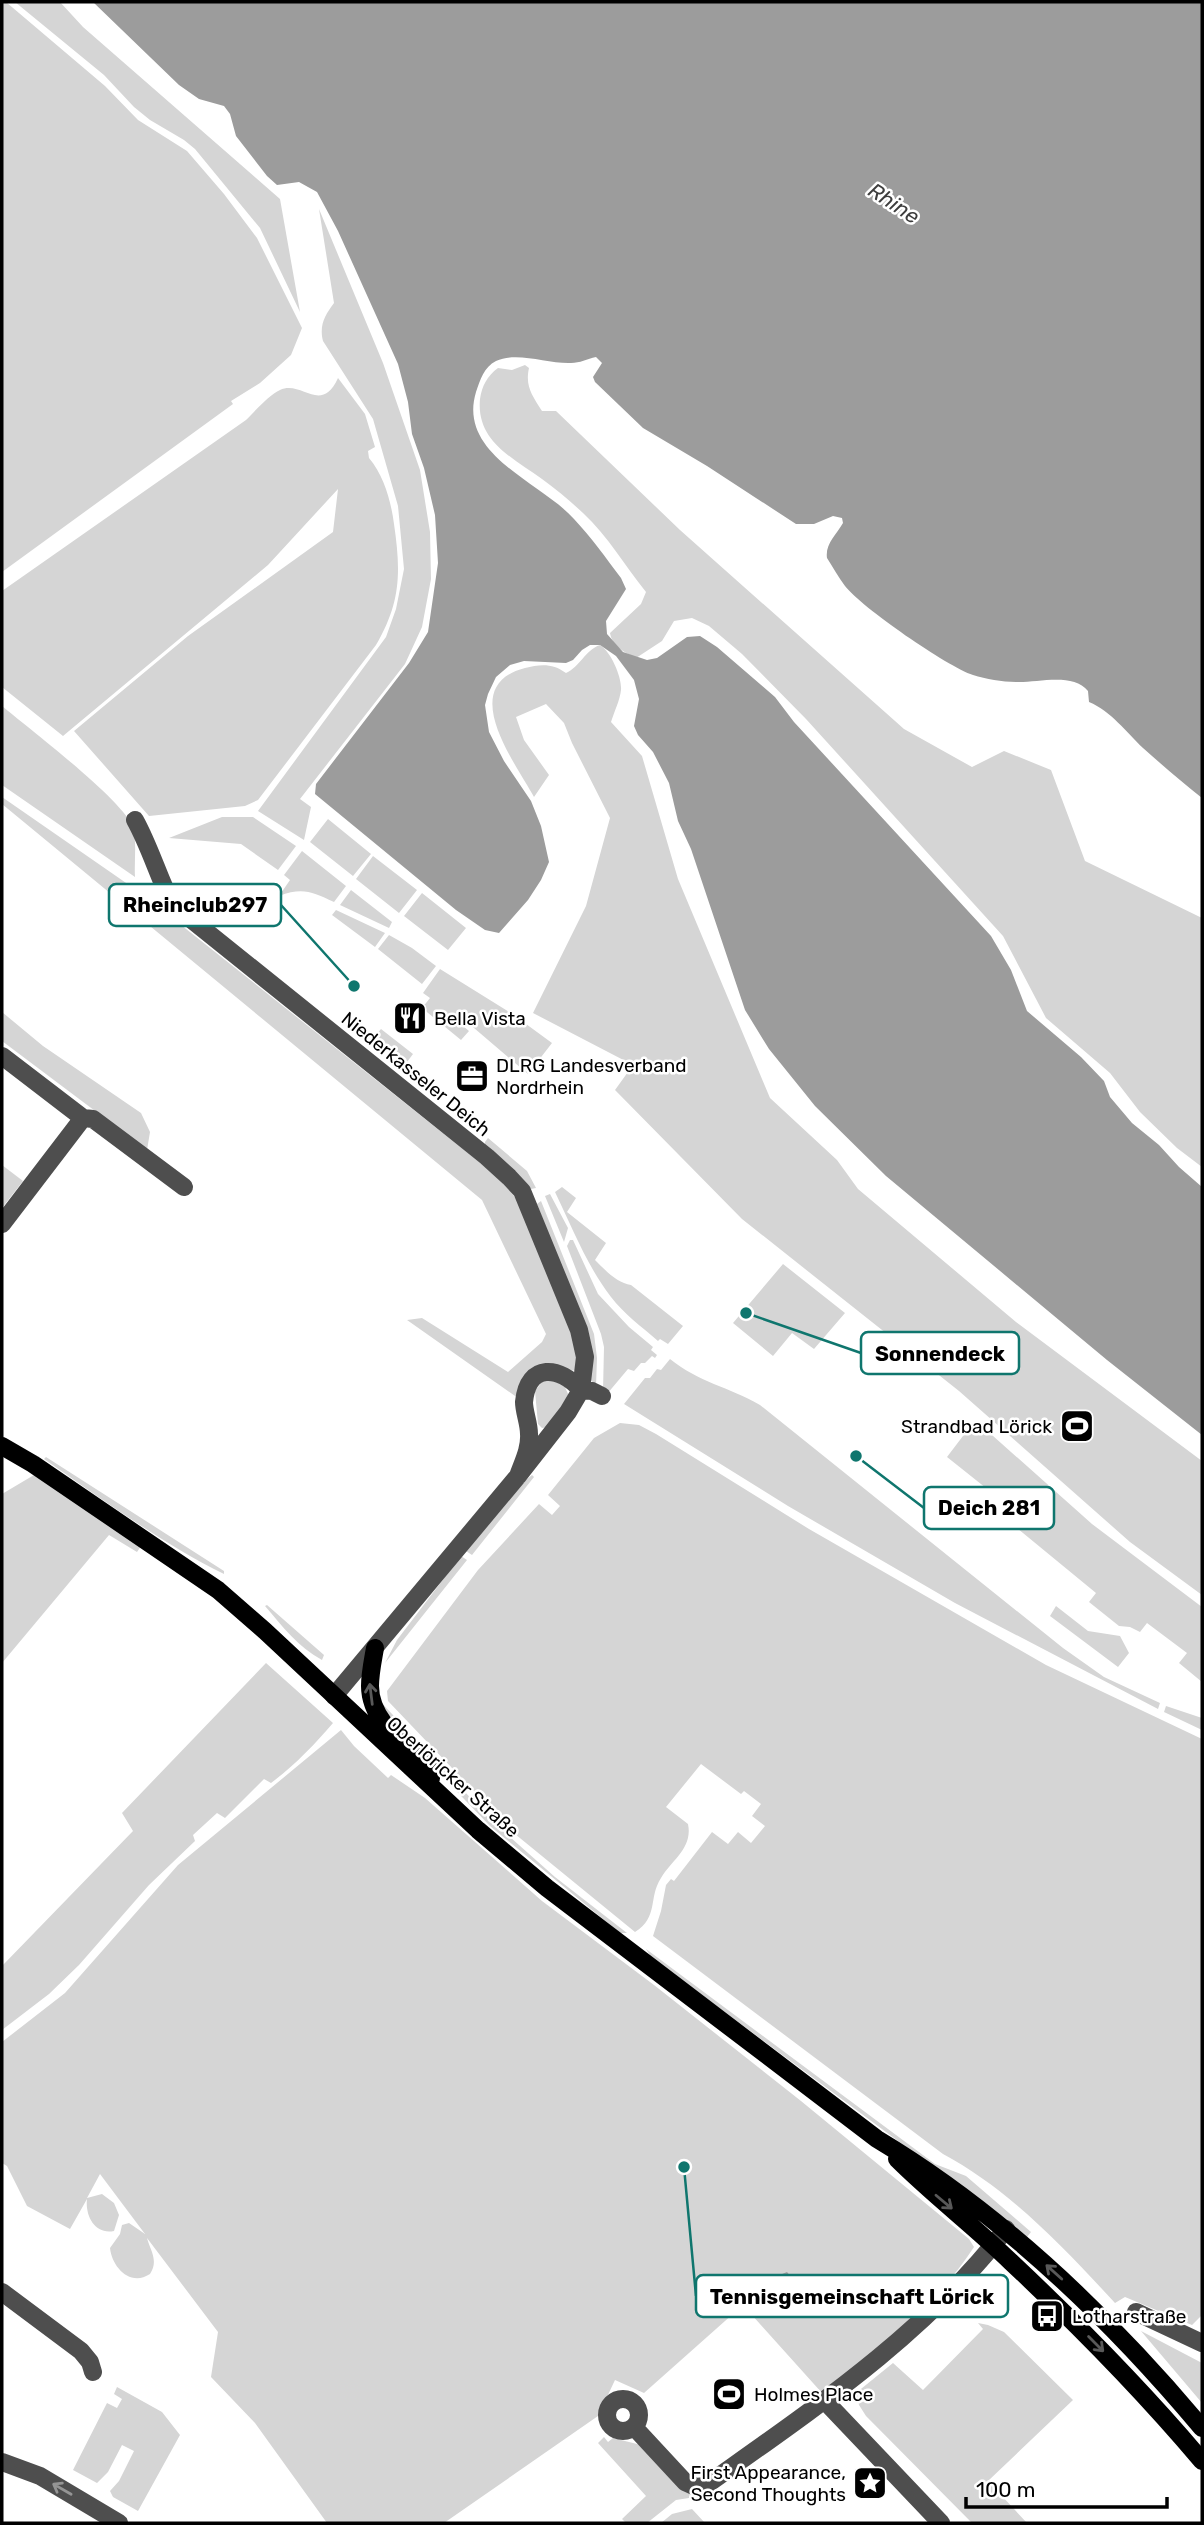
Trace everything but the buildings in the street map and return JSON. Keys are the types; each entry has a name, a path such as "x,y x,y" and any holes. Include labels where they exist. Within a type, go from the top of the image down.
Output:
{"main road":[{"name":"Oberlöricker Straße","path":"2,1446 33,1464 218,1590 478,1830 557,1896 877,2139 926,2168 1006,2229 1063,2281 1172,2392 1202,2428"},
{"path":"375,1648 369,1682 375,1712 429,1768 433,1788"},
{"name":"Oberlöricker Straße","path":"877,2139 918,2180 994,2245 1101,2349 1159,2410 1202,2461"}],"street":[{"name":"Niederkasseler Deich","path":"135,821 148,844 172,904 486,1157 522,1191 579,1330 585,1357 582,1390"},
{"path":"2,1056 83,1118 93,1119 184,1187"},
{"path":"2,1224 83,1118"},
{"path":"518,1476 528,1452 530,1434 524,1404 527,1388 533,1377 542,1371 557,1372 582,1390 601,1396"},
{"path":"334,1696 518,1476 582,1390"},
{"path":"634,2427 685,2482 702,2487 824,2400 904,2338 994,2245 1006,2229"},
{"path":"2,2292 81,2351 90,2362 93,2372"},
{"path":"1136,2312 1202,2343"},
{"path":"824,2400 942,2523"},
{"path":"2,2462 40,2476 119,2523"}],"shaded area":[{"path":"2,2 6,2 105,86 138,120 187,151 257,238 302,328 291,355 260,383 231,401 233,404 2,572"},
{"path":"15,2 60,2 83,27 280,199 300,312 260,228 195,149 134,107 104,75"},
{"path":"319,209 383,363 420,470 430,532 431,579 422,627 405,664 300,799 311,807 304,840 258,811 386,637 396,609 404,569 398,506 373,419 323,341 324,320 334,303"},
{"path":"525,365 529,368 530,390 542,411 556,411 680,530 904,729 972,767 1004,751 1051,770 1085,861 1202,918 1202,1167 1177,1148 1140,1112 1110,1073 1046,1018 1003,936 806,719 742,654 709,626 692,618 674,621 662,641 636,658 616,645 610,633 641,604 646,592 592,522 558,491 499,447 490,437 480,414 480,399 488,378 498,368 512,370"},
{"path":"338,378 365,414 375,447 368,451 369,458 383,481 393,515 398,557 397,586 395,600 384,629 376,645 258,800 245,806 149,816 74,731 188,636 333,532 338,489 268,565 63,736 2,687 2,591 246,420 276,392 288,388 311,394 325,394 332,389"},
{"path":"600,645 612,659 621,685 611,722 642,756 678,879 770,1098 837,1160 858,1189 1016,1322 1202,1461 1202,1595 1130,1542 959,1391 742,1219 615,1090 633,1065 533,1013 586,906 610,818 564,723 546,704 516,717 524,740 549,775 534,797 496,726 493,707 495,691 505,677 525,668 546,665 566,673"},
{"path":"2,706 95,784 126,816 134,834 135,877 2,785"},
{"path":"2,797 142,894 498,1177 519,1202 576,1343 579,1370 546,1365 518,1398 407,1320 422,1318 508,1372 542,1342 546,1334 482,1200 2,804"},
{"path":"222,817 253,817 296,846 278,870 241,844 169,838"},
{"path":"328,819 371,854 353,876 310,842"},
{"path":"302,851 346,886 334,902 307,892 279,896 290,880 284,875"},
{"path":"373,856 417,890 399,913 356,879"},
{"path":"351,890 392,922 389,928 340,905"},
{"path":"422,893 466,928 448,950 404,916"},
{"path":"336,910 385,933 375,947 332,915"},
{"path":"389,935 436,966 422,984 378,949"},
{"path":"440,969 511,1013 552,1043 528,1074 467,1022 463,1026 469,1031 461,1040 422,1008 430,998 423,993"},
{"path":"2,1012 43,1046 141,1113 150,1132 147,1150 2,1041"},
{"path":"381,1029 413,1054 407,1062 375,1036"},
{"path":"488,1138 527,1171 536,1188 531,1189 525,1185 485,1148"},
{"path":"2,1165 23,1181 2,1208"},
{"path":"562,1187 576,1198 567,1212 606,1243 595,1260 612,1276 631,1285 683,1326 668,1344 660,1339 658,1341 633,1320 602,1285 555,1192"},
{"path":"550,1194 568,1228 564,1242 545,1196"},
{"path":"541,1201 594,1334 596,1386 590,1379 588,1336 537,1204"},
{"path":"570,1240 573,1240 598,1294 629,1327 653,1347 651,1350 657,1355 641,1363 634,1371 628,1369 607,1394 603,1391 604,1347 601,1334 567,1246"},
{"path":"783,1264 845,1313 814,1349 792,1333 773,1356 733,1323"},
{"path":"670,1359 703,1379 760,1405 1063,1648 1104,1677 1160,1703 1158,1709 955,1603 788,1506 624,1404 645,1378 650,1378 657,1369 661,1370"},
{"path":"549,1379 564,1385 569,1396 548,1427 542,1428 538,1424 535,1391 542,1382"},
{"path":"620,1423 639,1425 656,1434 809,1529 1046,1665 1202,1739 1202,2315 1192,2325 1125,2297 1115,2303 1056,2241 991,2184 943,2154 653,1936 666,1885 671,1879 674,1881 712,1832 728,1844 738,1832 751,1843 765,1826 752,1816 761,1804 744,1791 741,1794 701,1764 666,1807 688,1824 689,1832 685,1847 657,1885 647,1920 635,1932 515,1834 388,1701 387,1691 478,1570 539,1504 552,1515 560,1506 548,1495 594,1438"},
{"path":"983,1427 1092,1524 1202,1607 1202,1682 1179,1663 1187,1653 1147,1623 1140,1632 1119,1626 1089,1602 1096,1593 989,1505 996,1496 947,1457 966,1432"},
{"path":"46,1457 224,1571 224,1574 177,1549 132,1520 44,1459"},
{"path":"34,1475 141,1546 137,1552 109,1535 2,1663 2,1494"},
{"path":"532,1475 534,1477 472,1555 466,1551 518,1487"},
{"path":"461,1556 467,1560 385,1663 397,1640"},
{"path":"265,1606 324,1655 322,1660 291,1636"},
{"path":"1056,1606 1088,1631 1120,1636 1129,1653 1118,1667 1050,1616"},
{"path":"266,1663 333,1723 304,1755 280,1776 271,1783 264,1779 225,1818 217,1813 193,1835 195,1841 149,1885 79,1965 49,1994 2,2030 2,1966 133,1831 122,1813"},
{"path":"378,1699 493,1822 555,1877 627,1933 620,1933 490,1826 390,1722"},
{"path":"1166,1706 1202,1718 1202,1730 1164,1712"},
{"path":"341,1730 388,1778 391,1775 425,1798 542,1901 801,2101 969,2239 974,2247 959,2269 924,2308 822,2393 743,2305 644,2393 615,2380 598,2416 444,2523 327,2523 255,2423 211,2377 218,2332 147,2238 154,2260 150,2274 136,2278 129,2276 114,2262 110,2248 120,2234 122,2225 129,2223 145,2234 100,2174 87,2198 102,2194 114,2203 119,2215 114,2231 101,2230 93,2223 88,2212 87,2199 70,2229 27,2206 7,2166 2,2163 2,2042 65,1993 178,1865"},
{"path":"646,1949 935,2164 966,2176 1031,2232 1027,2237 651,1957"},
{"path":"978,2323 1004,2332 1073,2400 988,2481 1027,2523 972,2523 866,2416 856,2393 893,2363 923,2390 983,2329"},
{"path":"1141,2331 1202,2363 1202,2403"},
{"path":"117,2387 162,2412 180,2435 138,2511 113,2497 110,2491 119,2481 134,2451 122,2445 108,2472 97,2483 73,2470 107,2403 117,2408 122,2399 114,2394"},
{"path":"604,2437 608,2442 613,2438 645,2446 690,2492 689,2498 676,2500 647,2523 626,2523 622,2519 646,2496 598,2443"},
{"path":"692,2509 705,2523 661,2523 672,2514"}],"water":[{"name":"Rhine","path":"93,2 1202,2 1202,798 1143,748 1111,716 1089,702 1088,691 1081,685 1064,680 1011,682 973,675 945,661 886,621 854,596 827,558 828,548 843,523 842,518 833,516 814,524 796,524 643,428 595,382 593,377 602,363 596,357 571,363 513,357 496,361 485,370 481,378 473,414 479,433 490,450 574,519 621,578 626,589 606,621 607,634 623,652 647,660 657,658 687,637 700,636 717,647 775,697 794,722 991,936 1011,970 1027,1011 1081,1057 1104,1081 1110,1097 1132,1123 1202,1187 1202,1435 1107,1360 886,1176 815,1106 769,1049 745,1010 691,849 678,821 669,783 653,752 634,726 639,699 634,680 616,656 600,645 590,645 566,663 524,661 510,665 496,677 488,694 485,705 489,732 504,761 531,801 541,826 549,862 528,900 499,933 485,930 456,910 315,794 316,784 409,663 428,632 438,563 435,515 424,468 412,434 408,402 398,364 338,231 317,192 299,182 277,185 236,136 230,114 224,106 199,99 179,85"},
{"path":"787,2272 792,2278 780,2280 777,2287 781,2294 783,2318 769,2304 763,2292 769,2282"}],"place":[{"name":"Rheinclub297","path":"354,986"},
{"name":"Bella Vista","path":"410,1018"},
{"name":"DLRG Landesverband Nordrhein","path":"472,1076"},
{"name":"Sonnendeck","path":"746,1313"},
{"name":"Strandbad Lörick","path":"1077,1426"},
{"name":"Deich 281","path":"856,1456"},
{"name":"Tennisgemeinschaft Lörick","path":"684,2167"},
{"name":"Lotharstraße","path":"1047,2316"},
{"name":"Holmes Place","path":"729,2394"},
{"name":"First Appearance, Second Thoughts","path":"870,2483"}]}
